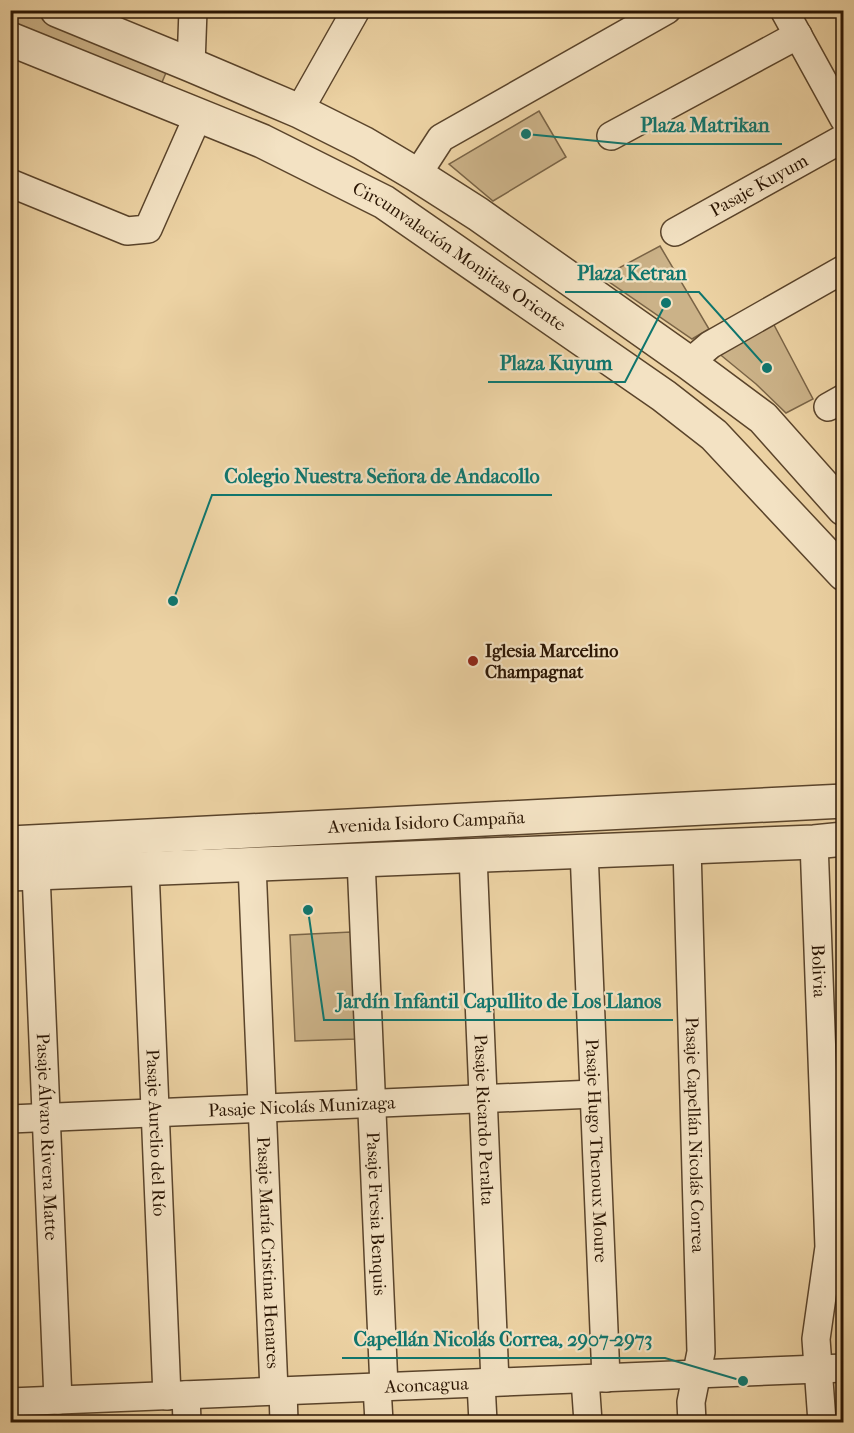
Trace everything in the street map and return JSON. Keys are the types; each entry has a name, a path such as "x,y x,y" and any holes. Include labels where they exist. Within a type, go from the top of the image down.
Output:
{"street":[{"path":"57,10 299,111 363,143 417,175 478,214 763,418 843,509"},
{"path":"191,65 193,10"},
{"path":"299,111 356,10"},
{"path":"417,175 441,138 667,10"},
{"path":"784,10 798,35 834,80 843,119"},
{"path":"611,136 798,35"},
{"name":"Circunvalación Monjitas Oriente","path":"10,39 262,141 384,202 664,396 714,435 843,574"},
{"path":"10,183 127,231 148,230 198,116"},
{"name":"Pasaje Kuyum","path":"675,232 843,138"},
{"path":"689,363 710,345 843,269"},
{"name":"Avenida Isidoro Campaña","path":"10,843 843,801"},
{"name":"Avenida Isidoro Campaña","path":"23,873 829,841"},
{"name":"Bolivia","path":"822,1422 831,1369 816,1339 829,1248 829,841"},
{"name":"Pasaje Capellán Nicolás Correa","path":"687,847 701,1352 691,1402 692,1422"},
{"name":"Pasaje Hugo Thenoux Moure","path":"584,851 594,1094 596,1378 588,1422"},
{"name":"Pasaje Ricardo Peralta","path":"473,856 483,1098 488,1383 483,1422"},
{"name":"Pasaje Fresia Benquis","path":"361,860 372,1103 379,1422"},
{"name":"Pasaje María Cristina Henares","path":"252,865 262,1108 278,1391 284,1422"},
{"name":"Pasaje Aurelio del Río","path":"145,869 155,1112 177,1395 187,1422"},
{"name":"Pasaje Álvaro Rivera Matte","path":"23,873 46,1117 58,1400"},
{"name":"Pasaje Nicolás Munizaga","path":"10,1119 594,1094"},
{"name":"Aconcagua","path":"10,1402 58,1400 88,1411 177,1395 831,1369"}],"shaded area":[{"path":"13,11 29,11 108,41 168,68 160,87 16,26 12,21"},
{"path":"539,111 566,157 493,201 449,164"},
{"path":"660,246 709,329 692,339 602,277"},
{"path":"773,323 813,399 786,413 756,384 717,352"},
{"path":"351,932 356,1039 295,1041 290,935"}],"place":[{"name":"Plaza Matrikan","path":"526,134"},
{"name":"Plaza Kuyum","path":"666,303"},
{"name":"Plaza Ketran","path":"767,368"},
{"name":"Colegio Nuestra Señora de Andacollo","path":"173,601"},
{"name":"Iglesia Marcelino Champagnat","path":"473,661"},
{"name":"Jardín Infantil Capullito de Los Llanos","path":"308,910"},
{"name":"Capellán Nicolás Correa, 2907-2973","path":"743,1381"}]}
